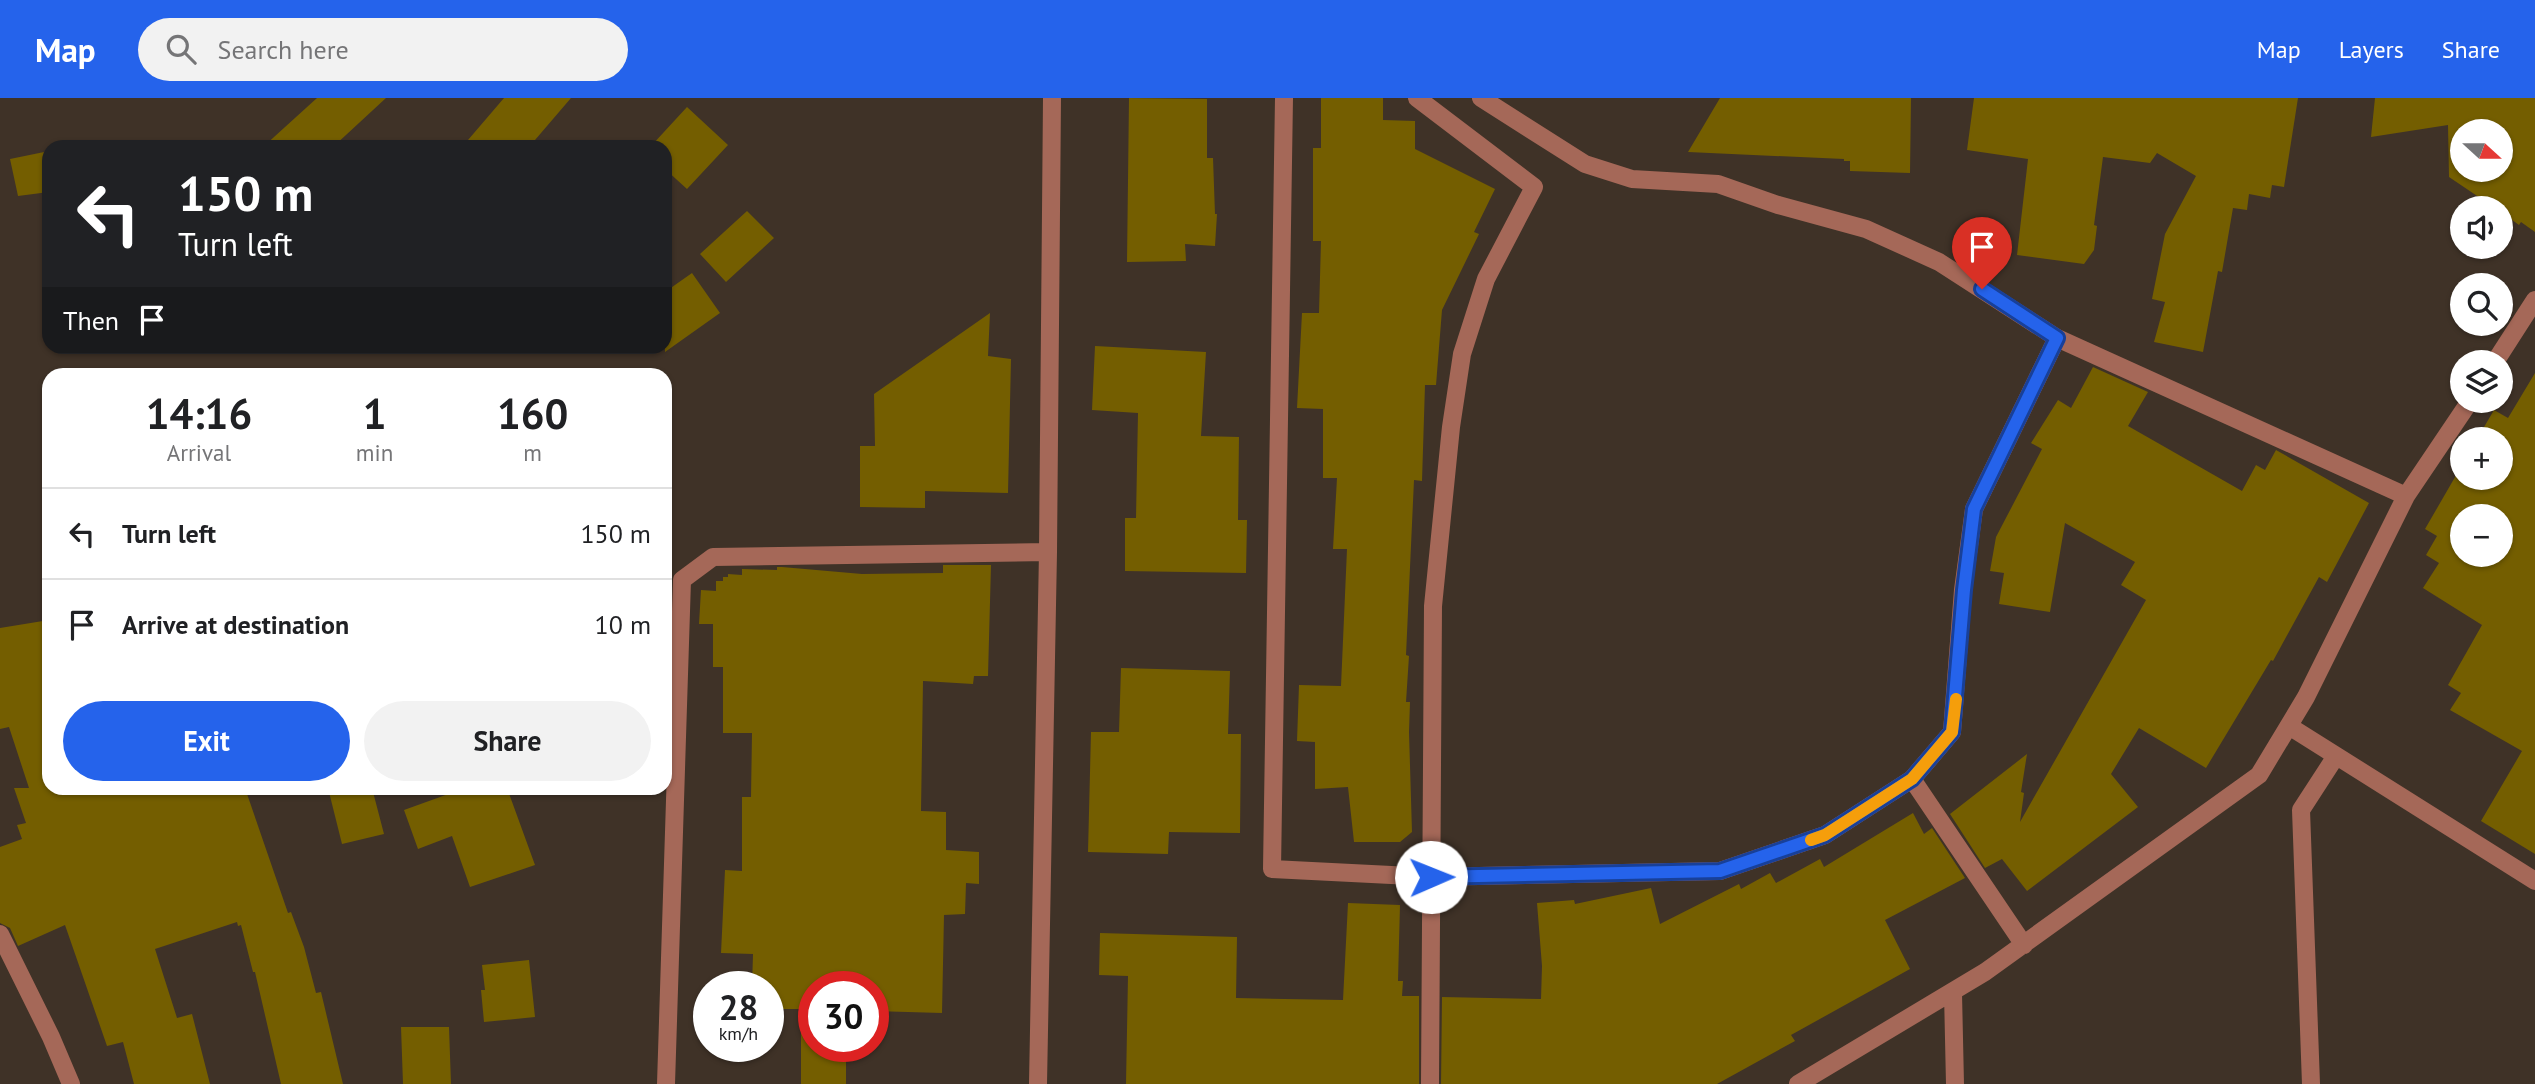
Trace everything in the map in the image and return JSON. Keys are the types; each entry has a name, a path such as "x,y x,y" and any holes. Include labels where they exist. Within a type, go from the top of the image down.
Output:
{"street":[{"path":"1038,1084 1048,552 1052,98"},
{"path":"1284,98 1272,869 1431,877 1720,871 1825,835 1912,779 1952,732 1974,509 2057,338"},
{"path":"1417,98 1534,187 1486,279 1462,354 1451,427 1433,606 1430,1084"},
{"path":"1481,98 1585,164 1632,179 1718,184 1778,205 1866,229 1939,262 2057,338 2406,496"},
{"path":"2503,350 2535,300"},
{"path":"1798,1084 1953,993 2024,945 2259,775 2306,697 2406,496 2462,413"},
{"path":"666,1084 682,580 713,557 1048,552"},
{"path":"2289,726 2535,881"},
{"path":"2311,1084 2301,810 2336,756"},
{"path":"1912,779 2024,945"},
{"path":"0,934 71,1084"},
{"path":"1953,993 1955,1084"}],"building":[{"path":"317,98 386,98 341,140 271,140"},
{"path":"504,98 571,98 535,140 468,140"},
{"path":"1129,98 1207,99 1207,158 1213,158 1217,214 1215,246 1185,244 1186,261 1127,262"},
{"path":"1321,98 1383,98 1383,120 1415,121 1415,149 1495,189 1474,232 1479,234 1442,310 1436,385 1425,385 1422,481 1414,480 1406,655 1409,656 1406,702 1410,702 1412,832 1400,842 1354,842 1348,787 1315,789 1315,742 1297,741 1299,685 1341,686 1347,549 1333,549 1337,478 1323,478 1323,409 1297,408 1302,313 1319,313 1321,241 1313,241 1313,148 1321,148"},
{"path":"1720,98 1911,98 1910,173 1850,171 1850,161 1844,159 1688,152"},
{"path":"1974,98 2298,98 2284,187 2272,185 2270,198 2249,194 2247,210 2233,208 2222,272 2218,271 2203,352 2154,342 2165,302 2152,299 2165,234 2196,176 2157,153 2150,163 2103,157 2094,225 2097,226 2094,250 2084,264 2017,255 2028,159 1967,150"},
{"path":"2375,98 2535,98 2535,232 2521,222 2519,225 2513,221 2513,196 2477,196 2456,182 2513,182 2513,119 2450,119 2450,178 2448,125 2371,137"},
{"path":"687,107 728,145 687,189 672,175 672,140 657,140"},
{"path":"42,152 42,193 18,196 10,159"},
{"path":"747,211 774,238 726,282 700,254"},
{"path":"692,273 720,313 672,347 672,287"},
{"path":"990,313 988,356 1011,359 1008,493 925,491 925,508 860,507 860,446 875,446 874,394"},
{"path":"1095,346 1206,352 1201,436 1239,437 1238,520 1247,520 1246,573 1125,571 1125,518 1136,518 1138,413 1092,410"},
{"path":"2093,367 2148,392 2128,426 2242,491 2256,465 2265,470 2276,450 2369,503 2327,582 2319,577 2273,661 2271,660 2206,768 2139,728 2111,774 2138,807 2027,891 2002,859 1985,868 1950,814 2027,754 2020,822 2146,600 2121,585 2135,562 2065,523 2050,612 1999,604 2004,573 1990,571 1996,537 2042,449 2031,443 2058,400 2071,408"},
{"path":"2535,373 2535,854 2481,821 2522,751 2450,710 2461,693 2448,685 2482,625 2423,588 2439,563 2426,555 2437,536 2425,529 2450,486 2450,490 2513,490 2513,427 2484,427 2492,413 2499,413 2508,418 2513,413"},
{"path":"943,565 991,565 988,676 974,676 973,684 923,681 921,811 946,812 946,850 979,852 979,884 966,883 965,914 944,915 942,1013 889,1011 889,971 798,971 798,1009 784,1009 784,971 752,971 753,954 721,953 725,870 742,871 742,797 751,797 752,733 723,733 723,667 713,667 713,624 699,624 701,590 716,591 716,581 723,581 723,577 728,577 728,574 742,575 742,569 777,570 777,567 782,567 862,574 943,573"},
{"path":"42,621 42,795 247,795 288,913 291,912 304,947 316,993 321,992 343,1084 281,1084 255,972 241,925 238,926 237,922 155,949 177,1018 192,1014 210,1084 134,1084 123,1042 107,1046 65,925 18,946 10,928 0,923 0,847 22,839 17,825 26,823 14,788 29,788 9,727 0,729 0,628"},
{"path":"1121,668 1230,671 1228,734 1241,734 1240,833 1169,832 1168,854 1088,852 1091,732 1119,732"},
{"path":"330,795 374,795 384,834 342,844"},
{"path":"446,795 510,795 535,865 470,887 452,836 418,849 404,810"},
{"path":"1913,813 1924,834 1932,828 1965,878 1885,920 1910,969 1791,1035 1795,1041 1717,1084 1441,1084 1442,997 1541,999 1542,966 1537,903 1574,900 1575,904 1651,888 1660,924 1739,884 1741,889 1770,873 1776,883 1820,859 1824,867"},
{"path":"1348,903 1400,905 1398,981 1403,981 1402,996 1419,996 1419,1084 1126,1084 1128,976 1099,975 1100,933 1237,937 1236,998 1343,1000"},
{"path":"529,960 535,1017 484,1022 481,990 485,990 482,965"},
{"path":"401,1027 449,1027 451,1084 403,1084"},
{"path":"801,1062 846,1062 846,1084 801,1084"}],"slow traffic":[{"path":"1811,840 1825,835 1912,779 1952,732 1956,699"}],"route":[{"path":"1431,877 1720,871 1825,835 1912,779 1952,732 1974,509 2057,338 1982,289"}]}
